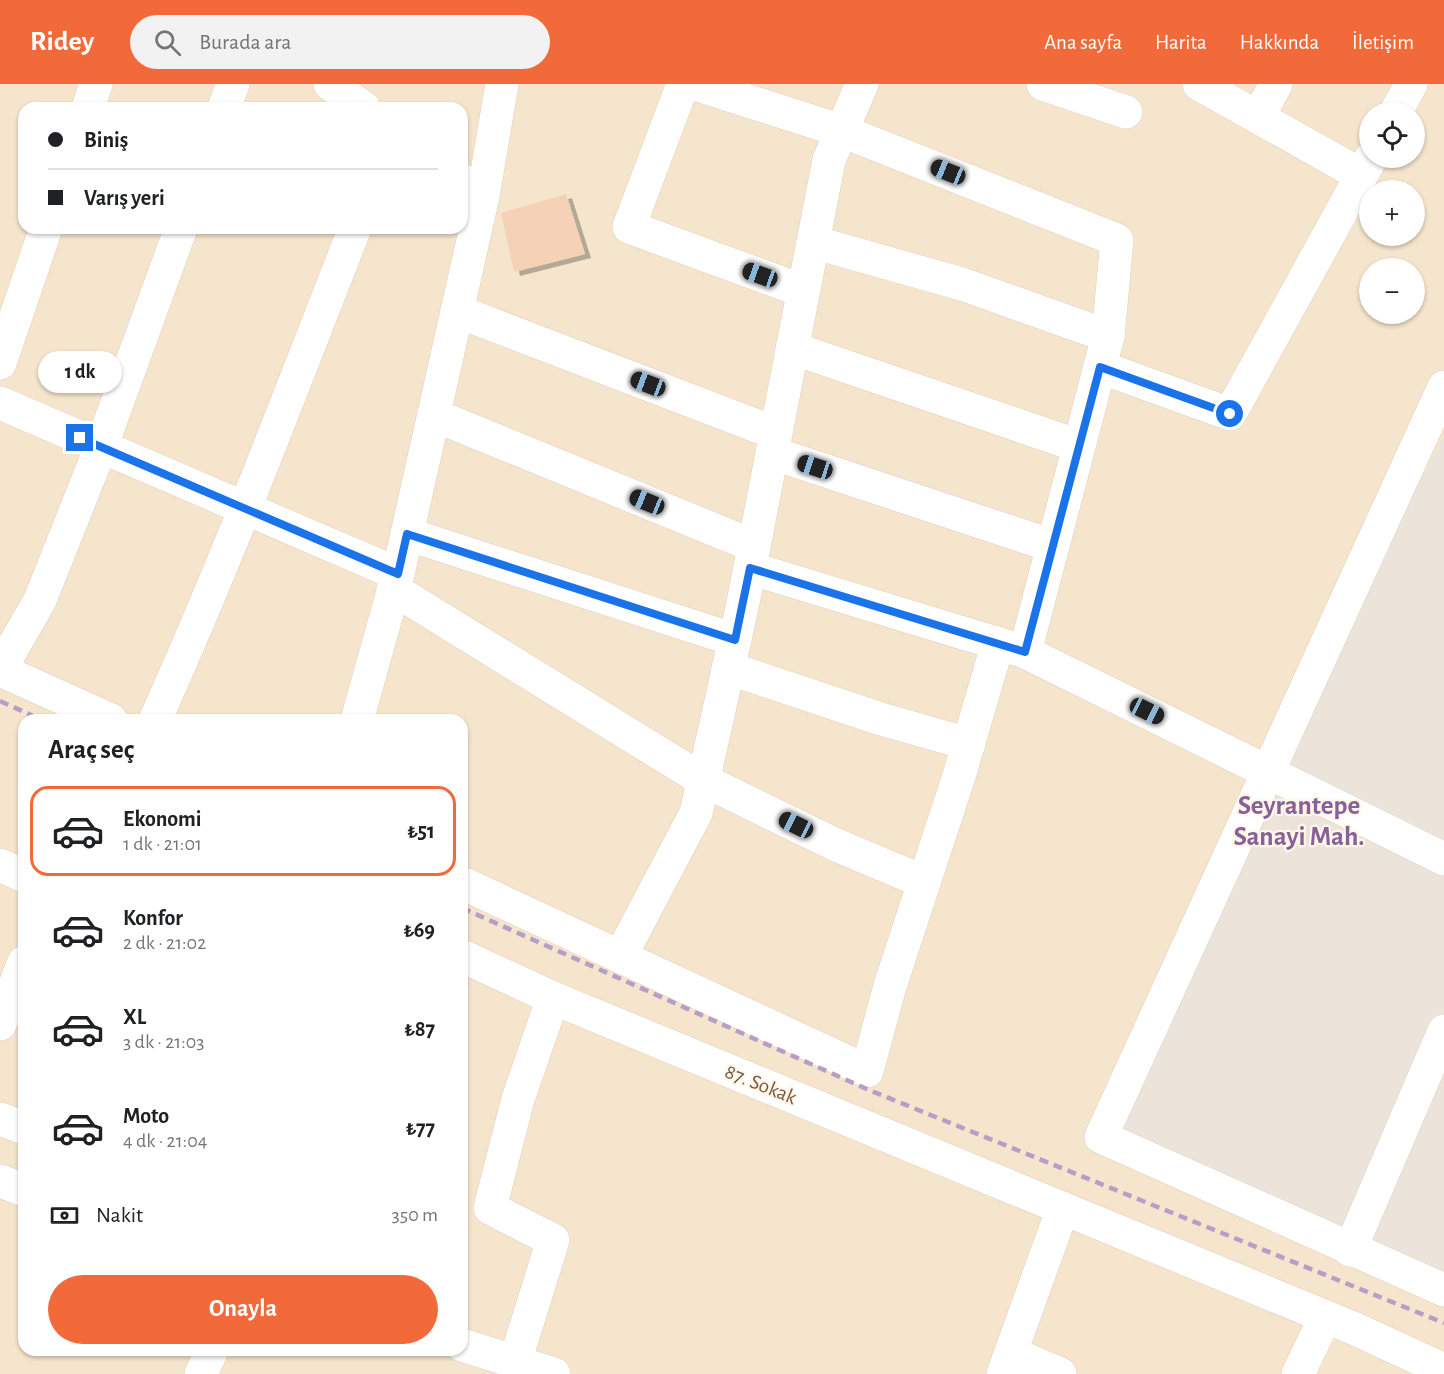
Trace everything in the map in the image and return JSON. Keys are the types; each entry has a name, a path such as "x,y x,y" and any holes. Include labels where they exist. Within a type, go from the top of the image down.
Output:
{"street":[{"path":"90,102 96,84"},
{"path":"226,102 233,84"},
{"path":"330,84 356,102"},
{"path":"468,221 472,188 502,84"},
{"path":"683,84 629,226 803,291"},
{"path":"468,886 867,1071 890,986 969,744 1053,546 1104,352 1117,240 842,130 695,84"},
{"path":"620,957 696,813 752,557 829,160 862,84"},
{"path":"1043,84 1126,112"},
{"path":"1199,84 1258,117 1359,163"},
{"path":"1258,117 1276,84"},
{"path":"1401,102 1411,84"},
{"path":"813,242 962,284 1230,414 1365,168"},
{"path":"0,363 44,234"},
{"path":"98,714 0,670 40,600 100,447 179,234"},
{"path":"158,714 244,508 353,234"},
{"path":"359,714 396,582 434,415 457,311 466,234"},
{"path":"457,311 774,443 1053,546"},
{"path":"792,348 1079,446"},
{"path":"1444,387 1431,448 1268,771 1101,1137 1444,1290"},
{"path":"0,403 244,508 396,582 703,780 834,844 924,882"},
{"path":"434,415 752,557 1011,648 1268,771 1444,859"},
{"path":"407,534 732,654 881,719 969,744"},
{"path":"0,865 18,873"},
{"name":"87. Sokak","path":"468,959 553,998 1353,1328 1444,1370"},
{"path":"9,1023 18,986"},
{"path":"515,1362 553,1240 490,1208 518,1099 553,998"},
{"path":"1350,1250 1444,1031"},
{"path":"0,1119 18,1126"},
{"path":"0,1181 18,1188"},
{"path":"1060,1374 1007,1363 1063,1208"},
{"path":"1298,1374 1325,1318"},
{"path":"468,1347 554,1374"},
{"path":"201,1374 209,1356"}],"shaded area":[{"path":"0,84 1444,84 1444,1374 0,1374"},
{"path":"1444,436 1444,1280 1103,1142 1407,506"}],"building":[{"path":"566,194 585,254 514,272 501,213"}],"railway":[{"path":"0,701 29,714"},
{"path":"468,911 869,1090 1444,1323"}],"district":[{"name":"Seyrantepe Sanayi Mah.","path":"1299,820"}],"route":[{"path":"80,438 398,574 407,534 735,640 750,568 1025,652 1100,367 1230,414"}]}
